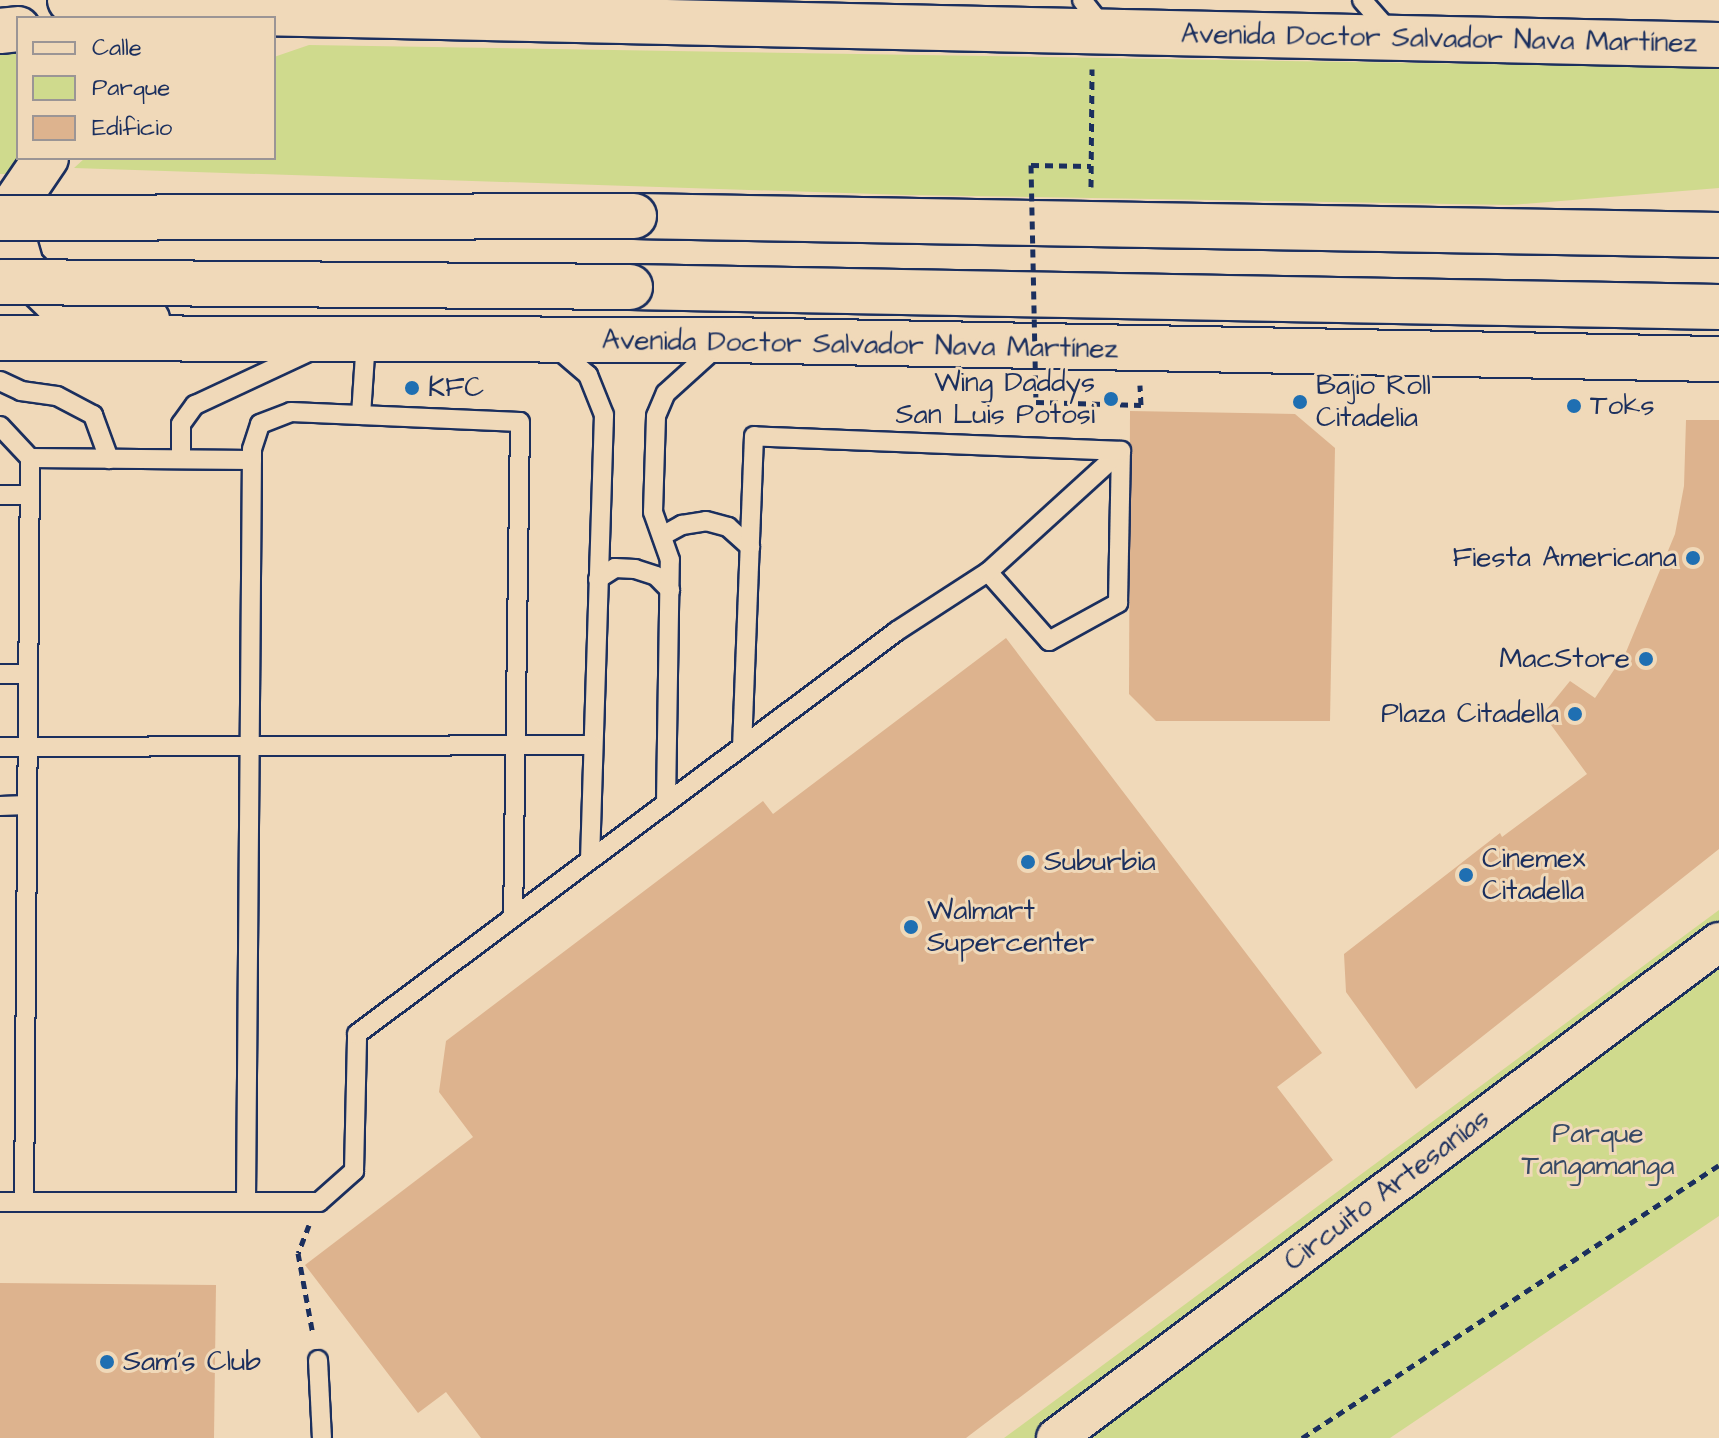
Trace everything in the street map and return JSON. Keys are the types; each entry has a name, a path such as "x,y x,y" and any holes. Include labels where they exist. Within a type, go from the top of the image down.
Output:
{"main road":[{"path":"70,0 164,11"},
{"name":"Avenida Doctor Salvador Nava Martínez","path":"121,16 164,11 348,16 662,11 1094,21 1396,38 1719,45"},
{"path":"276,36 348,16"},
{"path":"45,160 14,205 12,234 22,268 57,302 254,341"},
{"path":"1602,233 1719,215"},
{"path":"0,218 634,216 1719,235"},
{"name":"Avenida Doctor Salvador Nava Martínez","path":"0,282 630,287 1719,307"},
{"path":"1667,306 1719,316"},
{"name":"Avenida Doctor Salvador Nava Martínez","path":"0,338 726,340 1719,359"}],"street":[{"name":"Circuito Artesanías","path":"1056,1438 1719,942"}],"lane":[{"path":"1362,0 1396,38"},
{"path":"181,459 181,424 195,405 350,339 361,415"},
{"path":"666,803 670,560 653,512 656,416 666,393 726,340"},
{"path":"549,341 588,375 604,415 590,859"},
{"path":"0,381 21,391 57,396 93,415 109,459"},
{"path":"246,1201 252,460 260,424 291,412 520,422 513,917"},
{"path":"0,426 30,458 24,1202"},
{"path":"742,746 754,436 1121,451"},
{"path":"0,1202 319,1202 354,1171 357,1034 897,631 988,572 1121,451"},
{"path":"988,572 1049,641 1118,603 1121,451"},
{"path":"30,458 252,460"},
{"path":"0,495 30,495"},
{"path":"662,536 682,525 706,521 728,527 750,547"},
{"path":"598,579 615,568 635,569 656,576 670,590"},
{"path":"0,674 28,674"},
{"path":"0,738 28,743"},
{"path":"0,747 28,743 593,745"},
{"path":"0,806 27,805"},
{"path":"318,1360 322,1438"}],"path":[{"path":"1092,224 1094,21"},
{"path":"1091,166 1031,165 1036,402 1141,405"},
{"path":"1302,1438 1719,1165"},
{"path":"318,1360 298,1253 319,1202"}],"green space":[{"path":"309,45 1719,68 1719,188 1511,205 906,195 74,168 83,160 276,160 276,56"},
{"path":"16,46 16,160 21,160 9,174 0,174 0,48"},
{"name":"Parque Tangamanga","path":"1719,910 1719,1216 1390,1438 1004,1438"}],"building":[{"path":"1130,411 1295,414 1335,448 1330,721 1156,721 1129,694"},
{"path":"1686,420 1719,420 1719,849 1416,1089 1346,992 1344,954 1500,833 1502,837 1587,774 1543,714 1570,681 1595,698 1626,652 1675,534 1684,486"},
{"name":"Walmart Supercenter","path":"1006,638 1322,1053 1277,1087 1333,1160 966,1438 481,1438 446,1392 418,1413 305,1265 473,1137 439,1092 446,1041 763,801 773,814"},
{"name":"Sam's Club","path":"0,1283 216,1285 214,1438 0,1438"}],"place":[{"name":"KFC","path":"412,388"},
{"name":"Wing Daddys San Luis Potosi","path":"1111,399"},
{"name":"Bajio Roll Citadelia","path":"1300,402"},
{"name":"Toks","path":"1574,406"},
{"name":"Fiesta Americana","path":"1693,558"},
{"name":"MacStore","path":"1646,659"},
{"name":"Plaza Citadella","path":"1575,714"},
{"name":"Suburbia","path":"1028,862"},
{"name":"Cinemex Citadella","path":"1466,875"},
{"name":"Walmart Supercenter","path":"911,927"},
{"name":"Sam's Club","path":"107,1362"}]}
